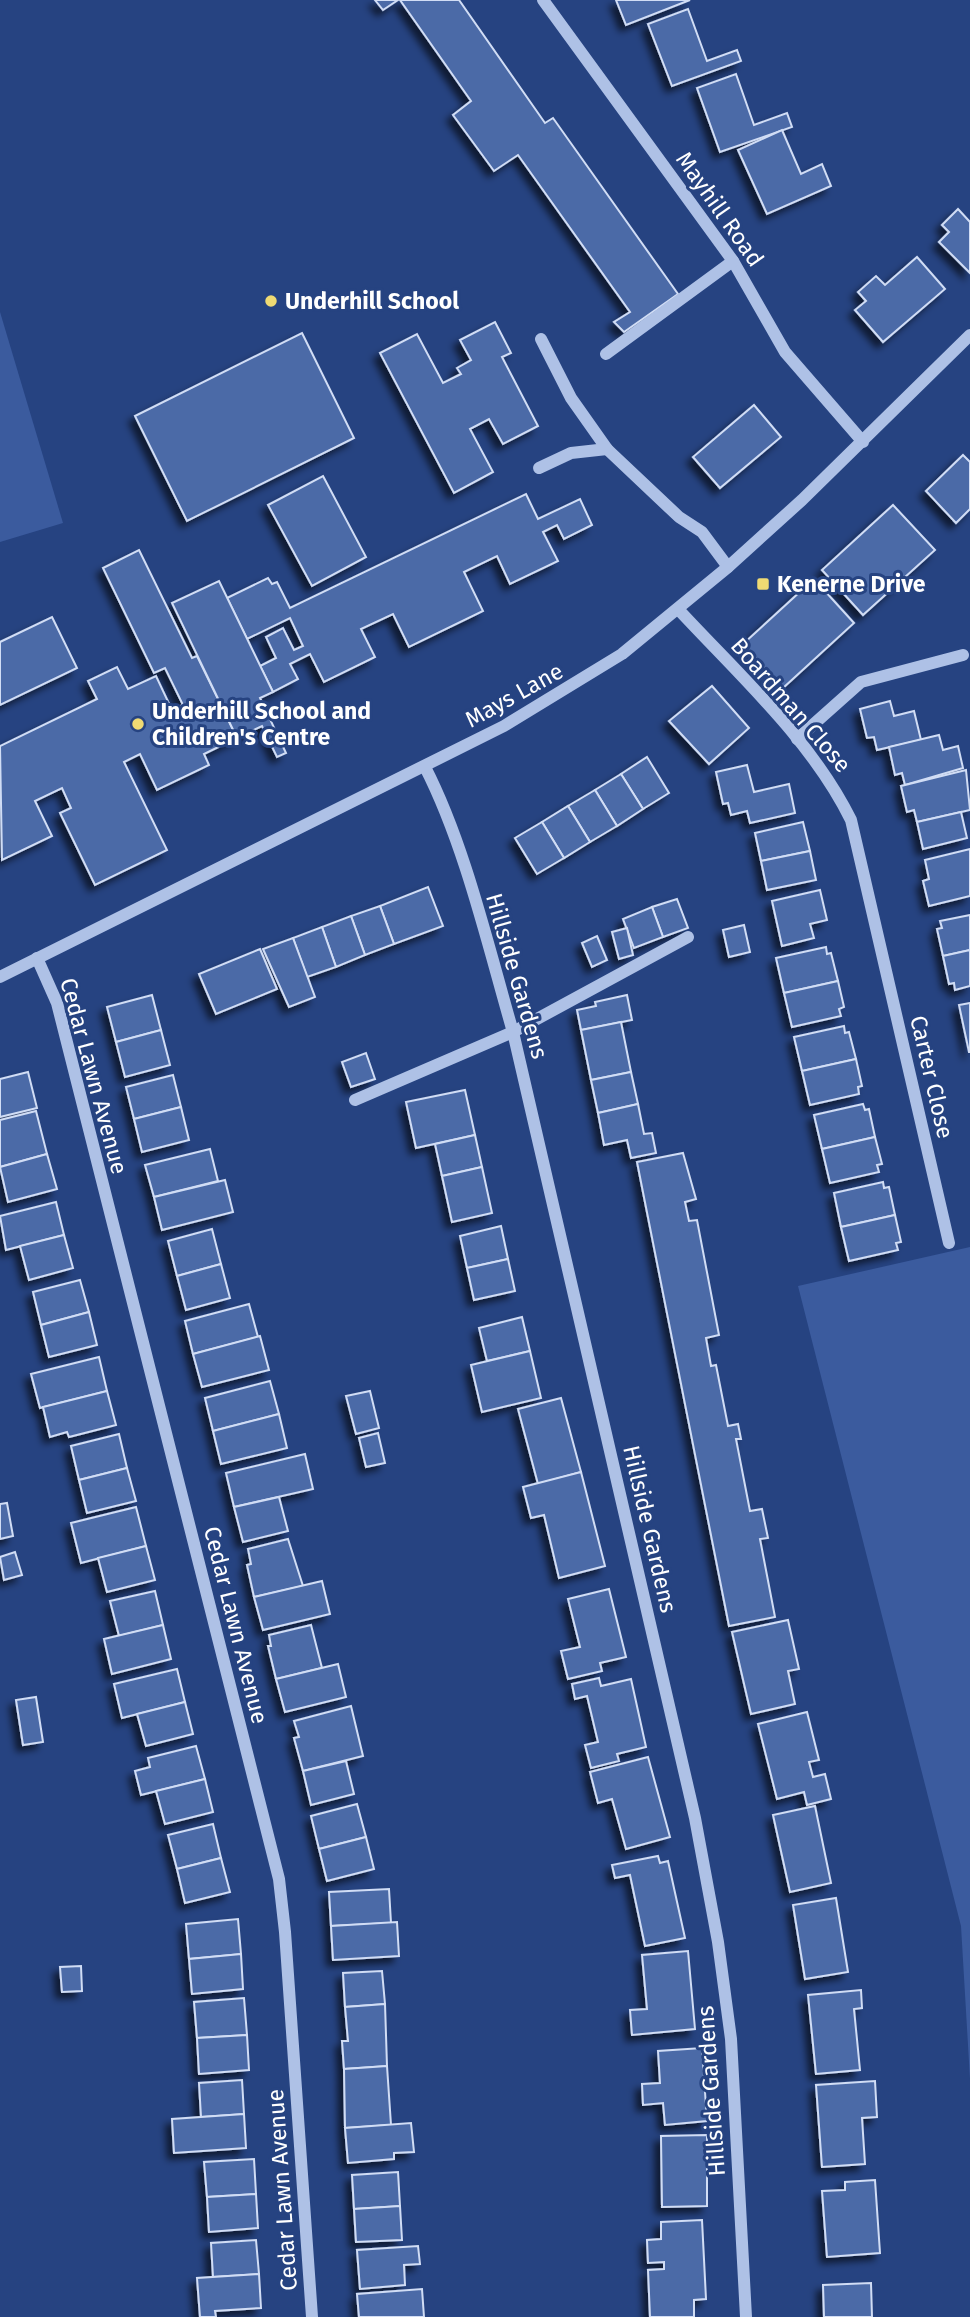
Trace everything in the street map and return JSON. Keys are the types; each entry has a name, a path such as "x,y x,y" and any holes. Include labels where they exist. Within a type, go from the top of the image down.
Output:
{"street":[{"name":"Mayhill Road","path":"543,0 733,261 785,352 863,442"},
{"path":"606,354 733,261"},
{"name":"Mays Lane","path":"0,977 425,767 561,694 622,654 728,567 863,442 970,335"},
{"path":"541,339 571,398 607,449 679,517 702,532 728,567"},
{"path":"539,468 571,453 607,449"},
{"name":"Boardman Close","path":"678,609 797,739 837,792 851,820 875,920"},
{"path":"797,739 861,682 963,654"},
{"name":"Hillside Gardens","path":"425,767 438,792 480,916 513,1031 695,1818 718,1942 731,2039 746,2317"},
{"name":"Carter Close","path":"875,920 949,1243"},
{"path":"355,1100 513,1031 688,937"},
{"name":"Cedar Lawn Avenue","path":"37,958 57,1003 278,1879 285,1932 312,2317"}],"shaded area":[{"path":"0,312 63,523 0,542"},
{"path":"970,1247 970,2079 961,1926 798,1286"}],"building":[{"path":"375,0 398,0 383,10"},
{"path":"400,0 459,0 545,123 553,118 678,294 624,332 614,322 630,312 518,155 494,171 453,115 471,101"},
{"path":"616,0 690,0 626,25"},
{"path":"688,9 707,61 737,50 741,61 672,86 648,24"},
{"path":"736,74 754,125 787,113 792,127 720,152 697,88"},
{"path":"782,130 801,174 822,164 831,186 767,214 738,150"},
{"path":"958,209 970,222 970,273 939,242 949,232 942,225"},
{"path":"917,257 945,289 883,342 855,310 866,301 858,292 876,276 885,285"},
{"path":"495,322 511,353 502,357 538,426 503,444 489,419 470,429 493,472 454,493 380,353 417,334 443,383 461,374 457,368 471,360 460,340"},
{"path":"302,333 354,438 187,521 135,416"},
{"path":"754,405 781,437 720,488 693,457"},
{"path":"963,455 970,462 970,509 956,523 926,491"},
{"path":"323,476 366,557 312,586 268,505"},
{"path":"526,494 538,519 580,499 592,525 564,539 557,525 543,532 558,561 510,584 497,556 464,572 483,611 409,647 393,614 361,629 375,657 324,682 310,654 290,664 298,679 273,692 260,666 276,658 266,637 283,628 294,650 303,646 290,618 247,639 227,598 268,578 272,584 277,582 290,608"},
{"path":"893,505 935,550 863,615 822,570"},
{"name":"Underhill School and Children's Centre","path":"139,550 192,658 197,656 237,738 204,754 209,765 157,790 140,754 124,762 167,850 95,885 60,813 71,808 62,788 35,801 52,836 2,860 0,746 97,699 88,681 117,667 128,689 156,676 172,710 183,705 165,668 154,673 103,568"},
{"path":"814,579 854,623 783,688 743,644"},
{"path":"219,581 273,692 260,698 286,753 277,757 262,726 237,738 172,603"},
{"path":"52,617 77,668 0,705 0,642"},
{"path":"712,686 749,728 709,764 669,721"},
{"path":"890,701 894,716 914,711 921,740 877,750 874,737 867,738 860,709"},
{"path":"939,735 943,750 958,746 963,768 905,785 902,773 895,775 889,747"},
{"path":"647,757 669,793 643,809 621,774"},
{"path":"747,765 754,792 789,784 795,813 750,823 747,811 731,815 728,803 723,804 716,772"},
{"path":"966,770 970,810 917,822 914,810 907,812 901,786"},
{"path":"621,774 643,809 617,826 595,790"},
{"path":"595,790 617,826 590,842 568,806"},
{"path":"568,806 590,842 564,858 542,822"},
{"path":"961,812 967,838 923,849 917,822"},
{"path":"542,822 564,858 537,874 515,838"},
{"path":"803,822 810,851 761,861 755,833"},
{"path":"970,849 970,896 929,906 923,881 929,879 925,860"},
{"path":"810,851 816,880 767,890 761,861"},
{"path":"428,887 443,926 394,944 380,906"},
{"path":"820,890 827,920 810,924 814,938 782,946 772,901"},
{"path":"677,899 688,928 663,937 652,907"},
{"path":"380,906 394,944 365,955 351,916"},
{"path":"652,907 663,937 634,948 623,919"},
{"path":"970,915 970,950 943,956 937,929 942,928 940,921"},
{"path":"351,916 365,955 336,967 322,927"},
{"path":"744,925 750,952 729,957 723,930"},
{"path":"322,927 336,967 307,977 293,938"},
{"path":"627,928 633,955 619,959 612,932"},
{"path":"597,936 607,960 592,967 582,943"},
{"path":"293,938 315,997 289,1007 263,949"},
{"path":"826,947 827,954 831,953 838,981 784,993 776,958"},
{"path":"260,949 277,989 216,1014 199,974"},
{"path":"970,950 970,986 955,990 954,983 949,984 943,956"},
{"path":"838,981 844,1007 839,1009 841,1016 792,1027 784,993"},
{"path":"152,995 161,1030 116,1042 107,1007"},
{"path":"627,995 632,1020 581,1030 577,1010 596,1006 595,1002"},
{"path":"970,1003 970,1052 969,1052 959,1005"},
{"path":"621,1022 631,1072 591,1080 581,1030"},
{"path":"844,1026 845,1033 849,1032 856,1059 802,1071 794,1037"},
{"path":"161,1030 170,1065 125,1077 116,1042"},
{"path":"366,1053 375,1079 351,1087 342,1062"},
{"path":"856,1059 862,1086 858,1087 859,1094 810,1105 802,1071"},
{"path":"28,1072 37,1108 0,1117 0,1079"},
{"path":"631,1072 638,1104 598,1113 591,1080"},
{"path":"173,1075 181,1107 134,1119 126,1087"},
{"path":"465,1090 475,1135 416,1148 406,1102"},
{"path":"638,1104 644,1134 652,1133 656,1153 631,1158 627,1140 604,1145 598,1113"},
{"path":"863,1104 865,1110 869,1109 875,1137 822,1149 814,1115"},
{"path":"181,1107 189,1140 142,1152 134,1119"},
{"path":"36,1111 47,1154 0,1167 0,1120"},
{"path":"475,1135 482,1167 442,1176 435,1144"},
{"path":"875,1137 882,1164 877,1165 879,1172 830,1183 822,1149"},
{"path":"210,1149 218,1181 154,1197 145,1165"},
{"path":"683,1153 696,1199 685,1202 689,1221 697,1220 719,1335 706,1338 711,1366 716,1365 728,1426 738,1424 741,1439 736,1439 750,1511 762,1509 768,1538 760,1539 775,1617 729,1626 637,1162"},
{"path":"47,1154 57,1189 8,1202 0,1167"},
{"path":"482,1167 492,1213 452,1222 442,1176"},
{"path":"225,1180 233,1212 162,1230 154,1197"},
{"path":"883,1182 884,1188 889,1187 895,1215 841,1227 834,1193"},
{"path":"56,1202 64,1235 6,1250 0,1216"},
{"path":"895,1215 901,1242 896,1243 898,1250 849,1261 841,1227"},
{"path":"501,1226 508,1259 467,1268 460,1236"},
{"path":"212,1229 221,1264 177,1276 168,1241"},
{"path":"64,1235 73,1268 29,1280 20,1246"},
{"path":"508,1259 515,1291 474,1300 467,1268"},
{"path":"221,1264 230,1298 186,1310 177,1276"},
{"path":"80,1280 89,1312 41,1325 33,1292"},
{"path":"249,1304 258,1337 193,1354 185,1321"},
{"path":"89,1312 97,1345 49,1357 41,1325"},
{"path":"522,1317 530,1351 487,1361 479,1328"},
{"path":"260,1336 269,1370 202,1387 193,1354"},
{"path":"530,1351 541,1398 482,1412 471,1365"},
{"path":"99,1357 107,1391 40,1408 31,1374"},
{"path":"270,1381 279,1414 213,1431 205,1398"},
{"path":"107,1391 116,1425 69,1437 67,1432 50,1437 43,1407"},
{"path":"370,1391 379,1428 356,1434 346,1396"},
{"path":"561,1398 581,1472 538,1484 518,1409"},
{"path":"279,1414 287,1448 221,1464 213,1431"},
{"path":"378,1433 385,1463 366,1467 359,1438"},
{"path":"119,1434 127,1468 79,1480 71,1446"},
{"path":"305,1454 313,1489 234,1507 226,1473"},
{"path":"127,1468 136,1501 87,1513 79,1480"},
{"path":"581,1472 605,1566 559,1578 544,1515 531,1518 523,1487"},
{"path":"279,1497 288,1531 243,1542 234,1507"},
{"path":"7,1503 13,1536 0,1539 0,1504"},
{"path":"136,1507 146,1546 81,1563 71,1523"},
{"path":"288,1539 303,1586 254,1597 247,1565 251,1564 248,1549"},
{"path":"146,1546 155,1580 107,1592 98,1558"},
{"path":"15,1552 22,1575 4,1580 0,1557"},
{"path":"322,1581 330,1614 263,1630 254,1597"},
{"path":"609,1589 626,1657 600,1663 602,1671 568,1679 561,1651 580,1647 568,1599"},
{"path":"155,1591 163,1625 119,1636 110,1601"},
{"path":"788,1620 799,1669 788,1671 795,1704 751,1714 732,1632"},
{"path":"163,1625 171,1659 112,1674 104,1639"},
{"path":"311,1625 322,1668 276,1679 268,1646 271,1646 269,1635"},
{"path":"338,1664 346,1697 285,1712 276,1679"},
{"path":"177,1669 185,1702 122,1718 114,1684"},
{"path":"599,1678 601,1686 631,1679 646,1747 617,1754 619,1761 591,1768 585,1745 598,1742 587,1696 575,1699 572,1684"},
{"path":"36,1697 43,1742 23,1745 16,1700"},
{"path":"185,1702 193,1734 146,1746 137,1714"},
{"path":"351,1706 363,1756 303,1771 294,1738 299,1737 294,1721"},
{"path":"807,1712 819,1760 809,1762 813,1777 825,1774 831,1799 807,1805 804,1792 777,1799 758,1724"},
{"path":"196,1746 205,1779 141,1795 135,1771 150,1767 148,1758"},
{"path":"648,1757 670,1837 626,1849 612,1799 598,1803 590,1772"},
{"path":"346,1761 354,1794 311,1805 303,1771"},
{"path":"205,1779 213,1812 165,1824 156,1791"},
{"path":"357,1804 366,1837 319,1849 311,1816"},
{"path":"815,1806 831,1883 790,1892 773,1815"},
{"path":"213,1824 221,1858 177,1869 168,1835"},
{"path":"366,1837 374,1869 327,1881 319,1849"},
{"path":"658,1856 660,1863 668,1861 685,1938 645,1946 630,1875 615,1878 612,1865"},
{"path":"221,1858 230,1892 185,1903 177,1869"},
{"path":"389,1889 391,1923 331,1926 329,1892"},
{"path":"836,1898 848,1972 805,1979 793,1905"},
{"path":"238,1919 241,1954 189,1959 186,1924"},
{"path":"397,1922 399,1956 333,1960 331,1926"},
{"path":"688,1951 695,2029 632,2035 630,2010 647,2009 642,1955"},
{"path":"241,1954 243,1989 192,1994 189,1959"},
{"path":"81,1966 82,1991 62,1992 60,1967"},
{"path":"382,1971 385,2004 345,2007 343,1973"},
{"path":"861,1990 862,2008 854,2009 860,2070 816,2074 808,1995"},
{"path":"244,1998 247,2035 197,2038 194,2002"},
{"path":"385,2004 387,2066 344,2069 342,2041 348,2041 345,2007"},
{"path":"247,2035 249,2070 199,2074 197,2038"},
{"path":"702,2048 707,2121 665,2125 663,2103 643,2105 642,2084 660,2083 658,2051"},
{"path":"387,2066 391,2125 345,2128 344,2069"},
{"path":"242,2080 244,2114 201,2117 199,2083"},
{"path":"875,2081 877,2117 862,2118 865,2164 822,2167 816,2085"},
{"path":"244,2114 246,2148 174,2153 172,2119"},
{"path":"411,2123 414,2152 394,2153 394,2159 348,2163 345,2128"},
{"path":"707,2135 707,2206 662,2207 661,2136"},
{"path":"254,2159 256,2194 207,2197 204,2162"},
{"path":"398,2172 400,2206 354,2209 352,2175"},
{"path":"875,2180 880,2253 827,2257 822,2191 845,2190 845,2182"},
{"path":"256,2194 258,2228 209,2232 207,2197"},
{"path":"400,2206 402,2240 356,2242 354,2209"},
{"path":"702,2220 706,2299 694,2300 694,2317 650,2317 648,2270 664,2269 664,2262 648,2263 647,2240 661,2239 661,2222"},
{"path":"256,2240 259,2274 213,2277 211,2243"},
{"path":"418,2246 420,2264 404,2265 405,2285 360,2289 357,2250"},
{"path":"259,2274 261,2308 215,2311 216,2317 200,2317 197,2278"},
{"path":"871,2283 872,2317 824,2317 823,2285"},
{"path":"422,2289 424,2317 359,2317 357,2294"}],"place":[{"name":"Underhill School","path":"271,301"},
{"name":"Kenerne Drive","path":"763,584"},
{"name":"Underhill School and Children's Centre","path":"138,724"}]}
